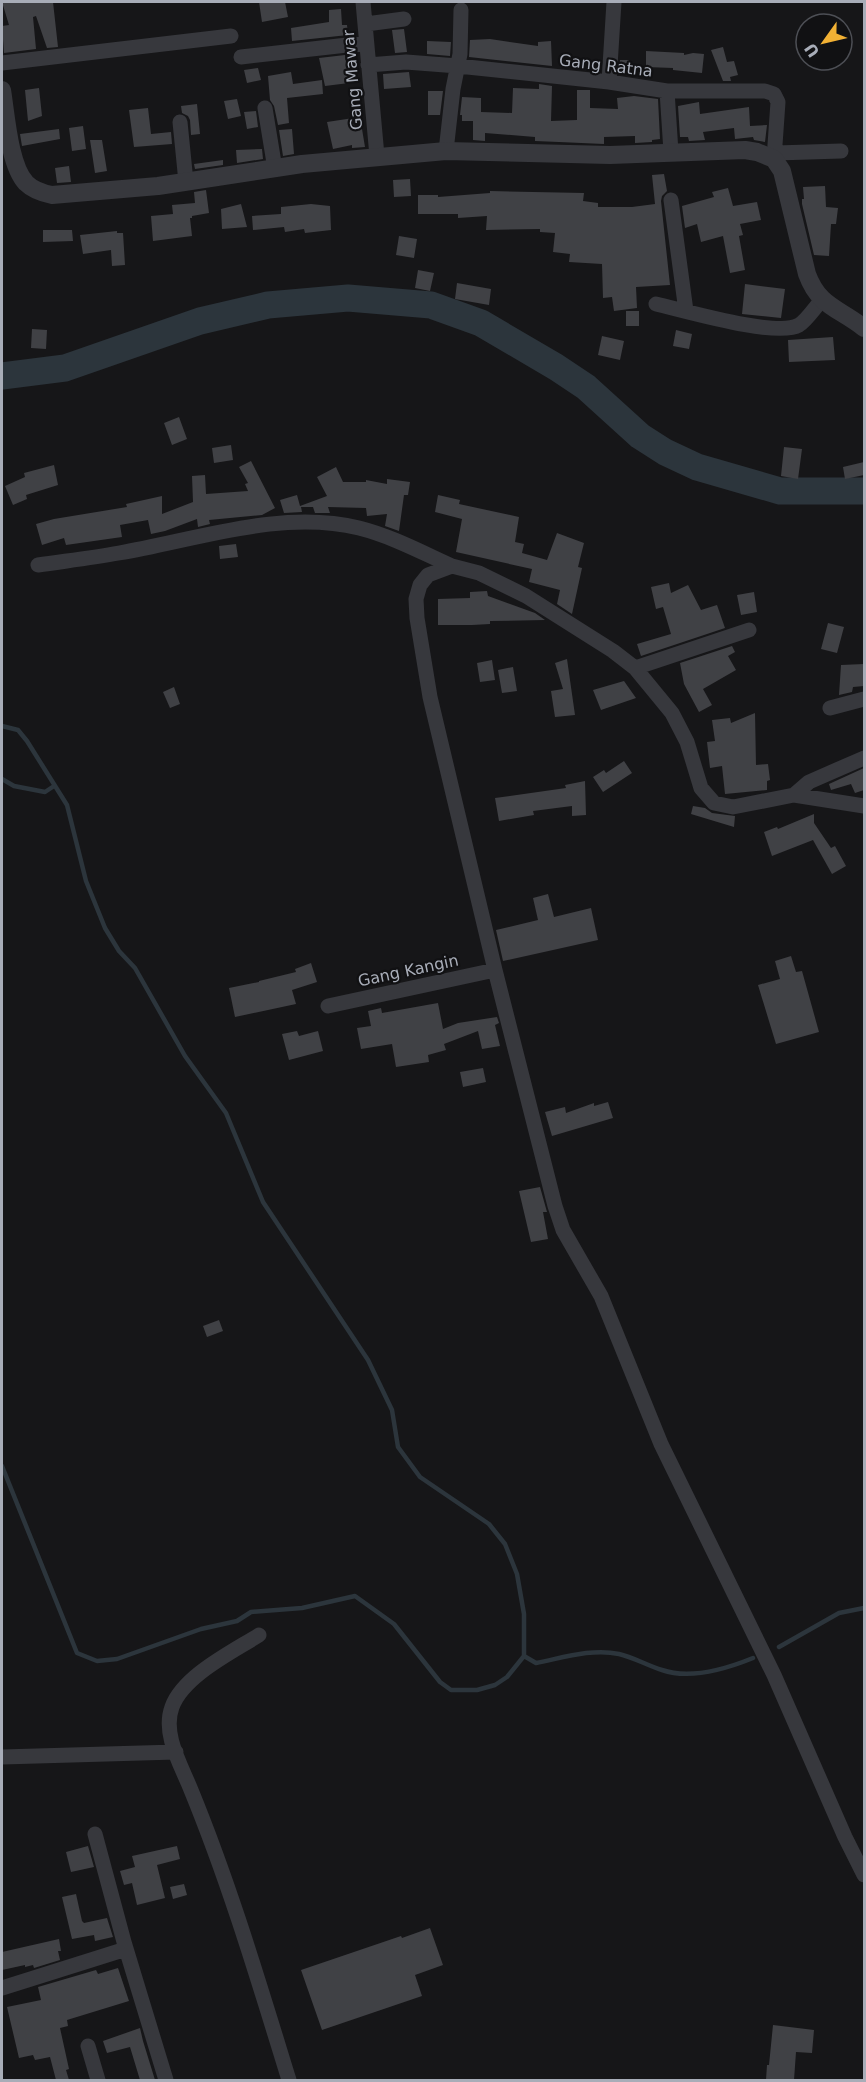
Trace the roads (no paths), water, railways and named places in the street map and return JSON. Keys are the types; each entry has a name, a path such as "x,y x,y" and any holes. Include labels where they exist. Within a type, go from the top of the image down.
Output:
{"street":[{"name":"Gang Mawar","path":"363,2 377,156"},
{"path":"609,82 614,2"},
{"path":"446,151 458,66 461,10"},
{"path":"366,24 404,19"},
{"path":"2,63 231,36"},
{"path":"241,57 366,43"},
{"name":"Gang Ratna","path":"368,65 406,62 458,66 609,82 668,91 765,91 774,94 778,102 775,156"},
{"path":"2,90 14,159 25,182 39,192 62,195 186,182 377,156 446,151 576,154 744,150 775,156 841,152"},
{"path":"668,91 671,152"},
{"path":"265,108 275,169"},
{"path":"180,122 186,182"},
{"path":"775,156 782,171 812,288 822,300 864,328"},
{"path":"671,200 686,311"},
{"path":"656,304 731,323 785,327 799,325 822,300"},
{"path":"38,565 119,553 242,528 312,521 357,527 390,537 452,566 479,573 526,596 613,651 634,668 672,713 682,729 701,788 714,803 734,807 794,795 864,806"},
{"path":"452,566 428,575 420,585 416,599 417,618 430,697 495,970 555,1206 563,1230 601,1296 661,1444 774,1675 844,1837 864,1875"},
{"path":"634,668 749,630"},
{"path":"830,708 864,699"},
{"path":"794,795 809,782 864,758"},
{"name":"Gang Kangin","path":"328,1006 495,970"},
{"path":"259,1635 198,1675 178,1695 171,1708 169,1728 176,1752 222,1867 289,2080"},
{"path":"2,1757 176,1752"},
{"path":"95,1834 126,1949 166,2080"},
{"path":"2,1988 126,1949"},
{"path":"88,2046 98,2080"}],"waterway":[{"path":"2,376 65,368 200,321 268,305 348,298 431,305 481,323 556,367 586,387 640,436 665,452 697,467 780,491 864,491"},
{"path":"2,726 18,730 67,805 86,881 105,928 119,951 135,968 185,1056 226,1113 263,1202 368,1360 392,1410 398,1447 420,1477 489,1524 505,1544 517,1574 524,1614 524,1656 536,1663 577,1654 609,1652 624,1655 662,1670 685,1674 708,1672 753,1658"},
{"path":"2,779 14,786 45,792 54,786"},
{"path":"2,1466 77,1653 97,1661 117,1659 201,1629 237,1621 251,1612 302,1608 355,1596 394,1624 440,1682 451,1690 477,1690 495,1685 507,1677 524,1656"},
{"path":"779,1647 839,1613 864,1608"}]}
